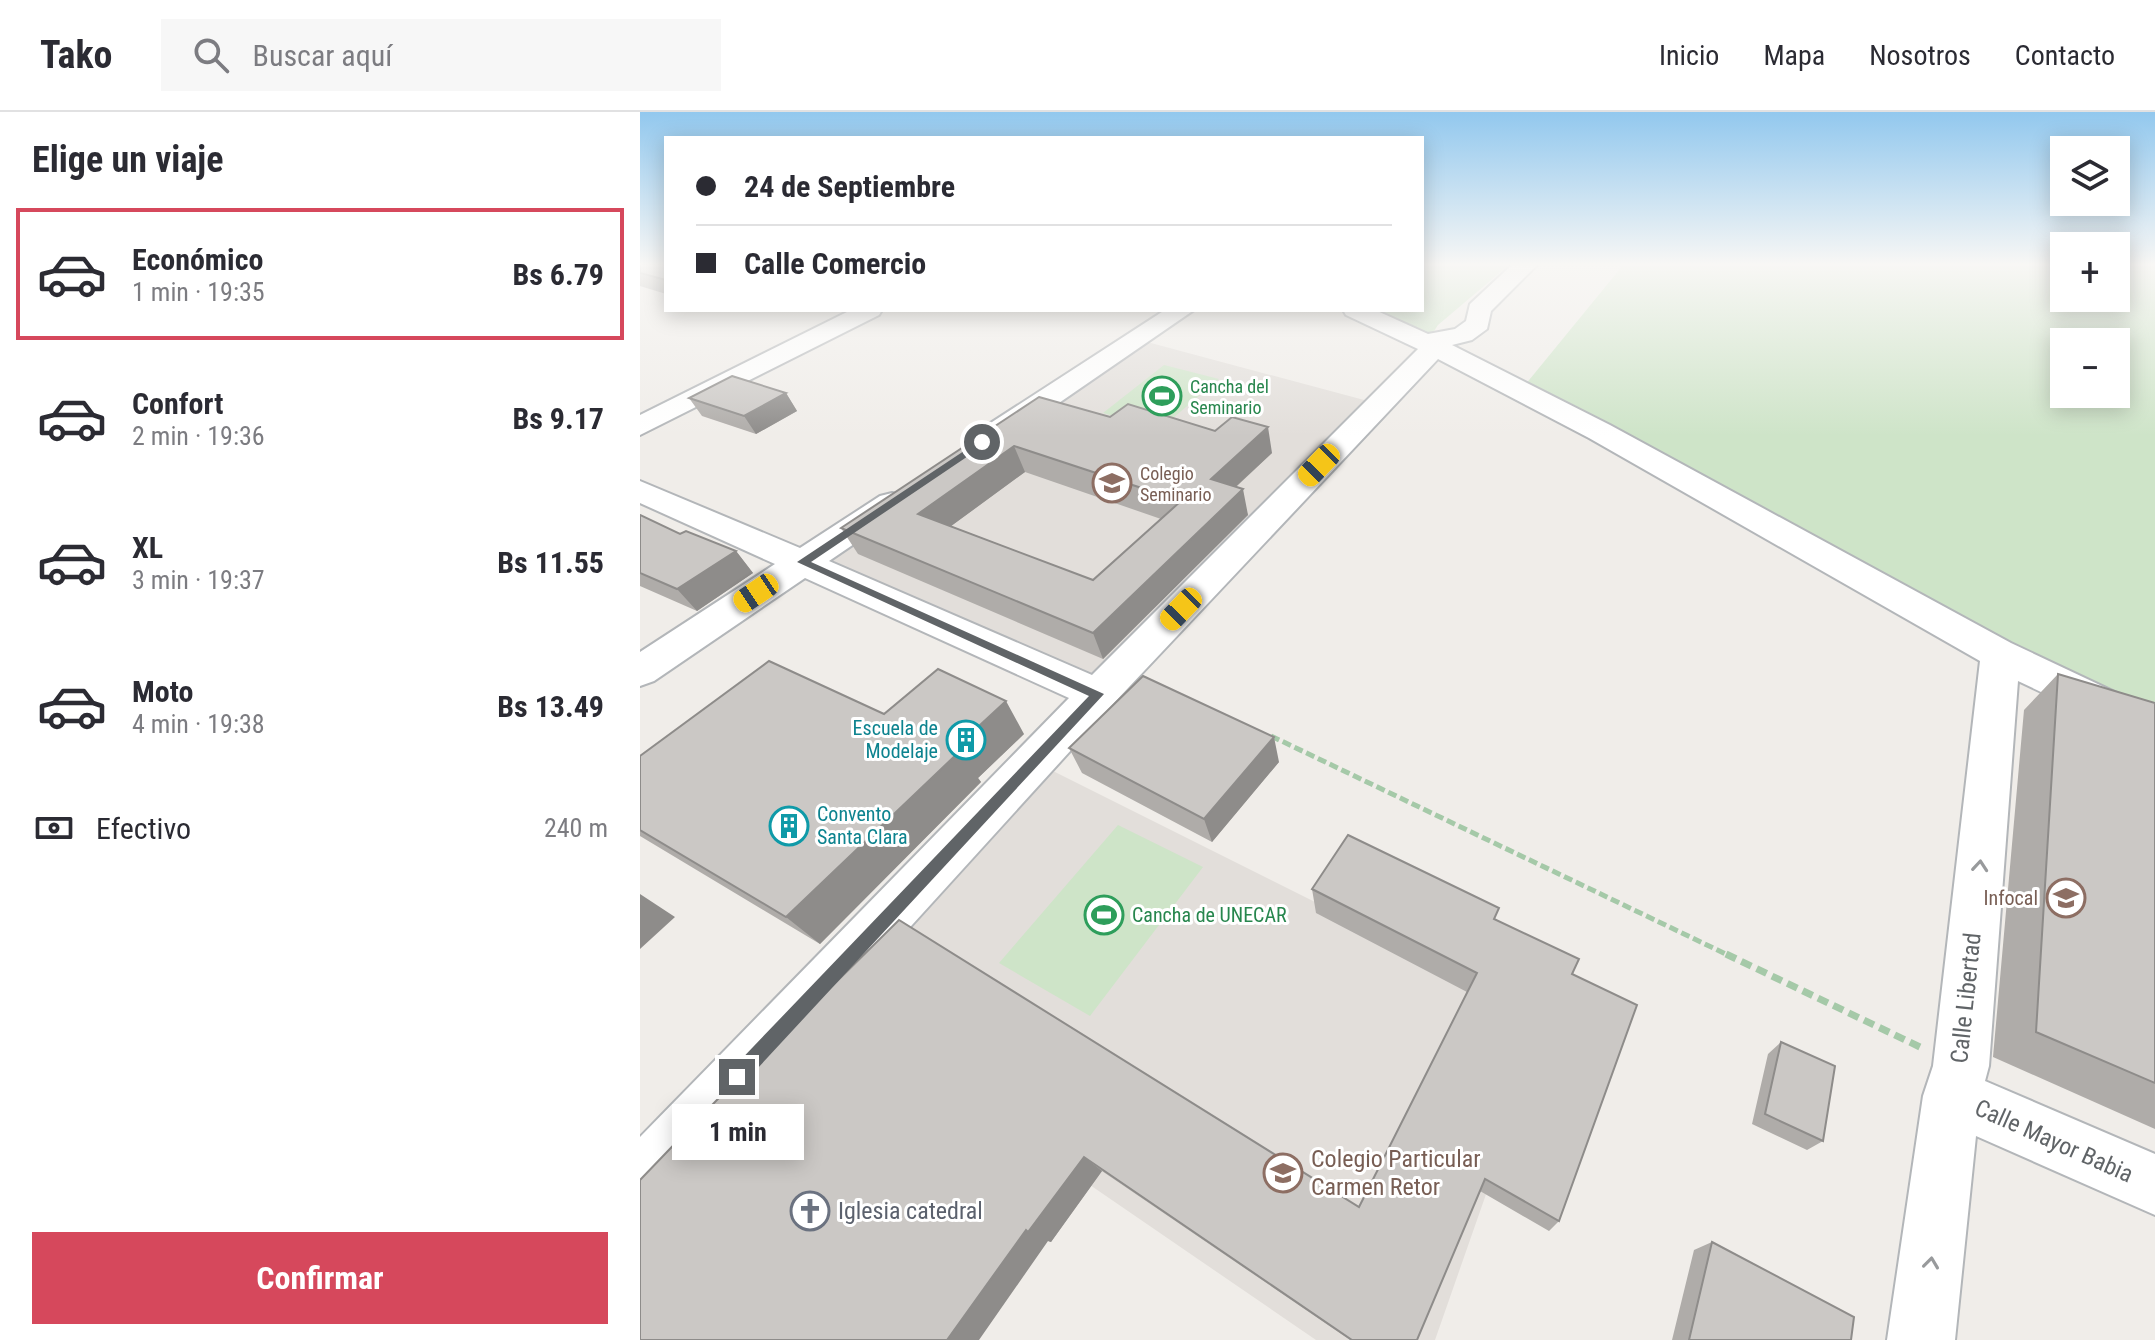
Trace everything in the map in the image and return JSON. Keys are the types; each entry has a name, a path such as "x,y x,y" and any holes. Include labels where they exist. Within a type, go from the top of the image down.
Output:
{"street":[{"path":"640,426 848,321"},
{"path":"969,451 1165,321"},
{"path":"1380,321 1521,390 2000,655 2155,730"},
{"path":"1427,342 1463,335 1478,321"},
{"path":"640,1180 1098,694 1432,350 1427,342"},
{"path":"640,671 918,485"},
{"path":"640,491 1098,694"},
{"name":"Calle Libertad","path":"1921,1340 1956,1081 2000,655"},
{"name":"Calle Mayor Babia","path":"1956,1081 2155,1185"}],"path":[{"path":"1269,736 1956,1081"}],"shaded area":[{"name":"Colegio Seminario","path":"1136,339 1379,404 1098,694 803,562"},
{"name":"Colegio Particular Carmen Retor","path":"1053,771 1317,903 1567,963 1435,1340 1316,1340 829,1006"}],"green space":[{"path":"1380,321 1442,321 1427,342"},
{"path":"1577,321 2155,321 2155,730 1521,390"},
{"name":"Cancha del Seminario","path":"1164,365 1219,379 1160,429 1103,413"},
{"name":"Cancha de UNECAR","path":"1118,825 1203,867 1090,1016 999,963"}],"building":[{"path":"732,376 786,393 744,416 689,398"},
{"path":"1039,397 1110,417 1128,404 1215,431 1232,417 1268,427 1211,479 1243,489 1093,633 841,528","holes":["1014,446 1181,501 1093,580 918,514"]},
{"path":"640,515 680,534 686,531 736,551 677,589 640,573"},
{"name":"Convento Santa Clara","path":"769,661 884,714 938,669 1006,701 954,749 960,751 786,917 640,830 640,756"},
{"path":"2058,674 2155,703 2155,1083 2036,1032"},
{"path":"1143,676 1274,737 1204,819 1069,748"},
{"path":"1348,835 1499,908 1494,919 1579,959 1572,974 1637,1005 1559,1221 1485,1179 1417,1340 1352,1340 1084,1157 1028,1232 1026,1230 947,1340 640,1340 640,1180 812,1001 815,1003 899,920 1359,1207 1477,973 1312,889"},
{"path":"1781,1042 1835,1066 1823,1141 1765,1114"},
{"path":"1712,1242 1854,1317 1851,1340 1689,1340"}],"place":[{"name":"Cancha del Seminario","path":"1162,396"},
{"name":"Colegio Seminario","path":"1112,483"},
{"name":"Escuela de Modelaje","path":"966,740"},
{"name":"Convento Santa Clara","path":"789,826"},
{"name":"Infocal","path":"2066,898"},
{"name":"Cancha de UNECAR","path":"1104,915"},
{"name":"Colegio Particular Carmen Retor","path":"1283,1173"},
{"name":"Iglesia catedral","path":"810,1211"}],"route":[{"path":"737,1077 1098,694 803,562 982,442"}]}
